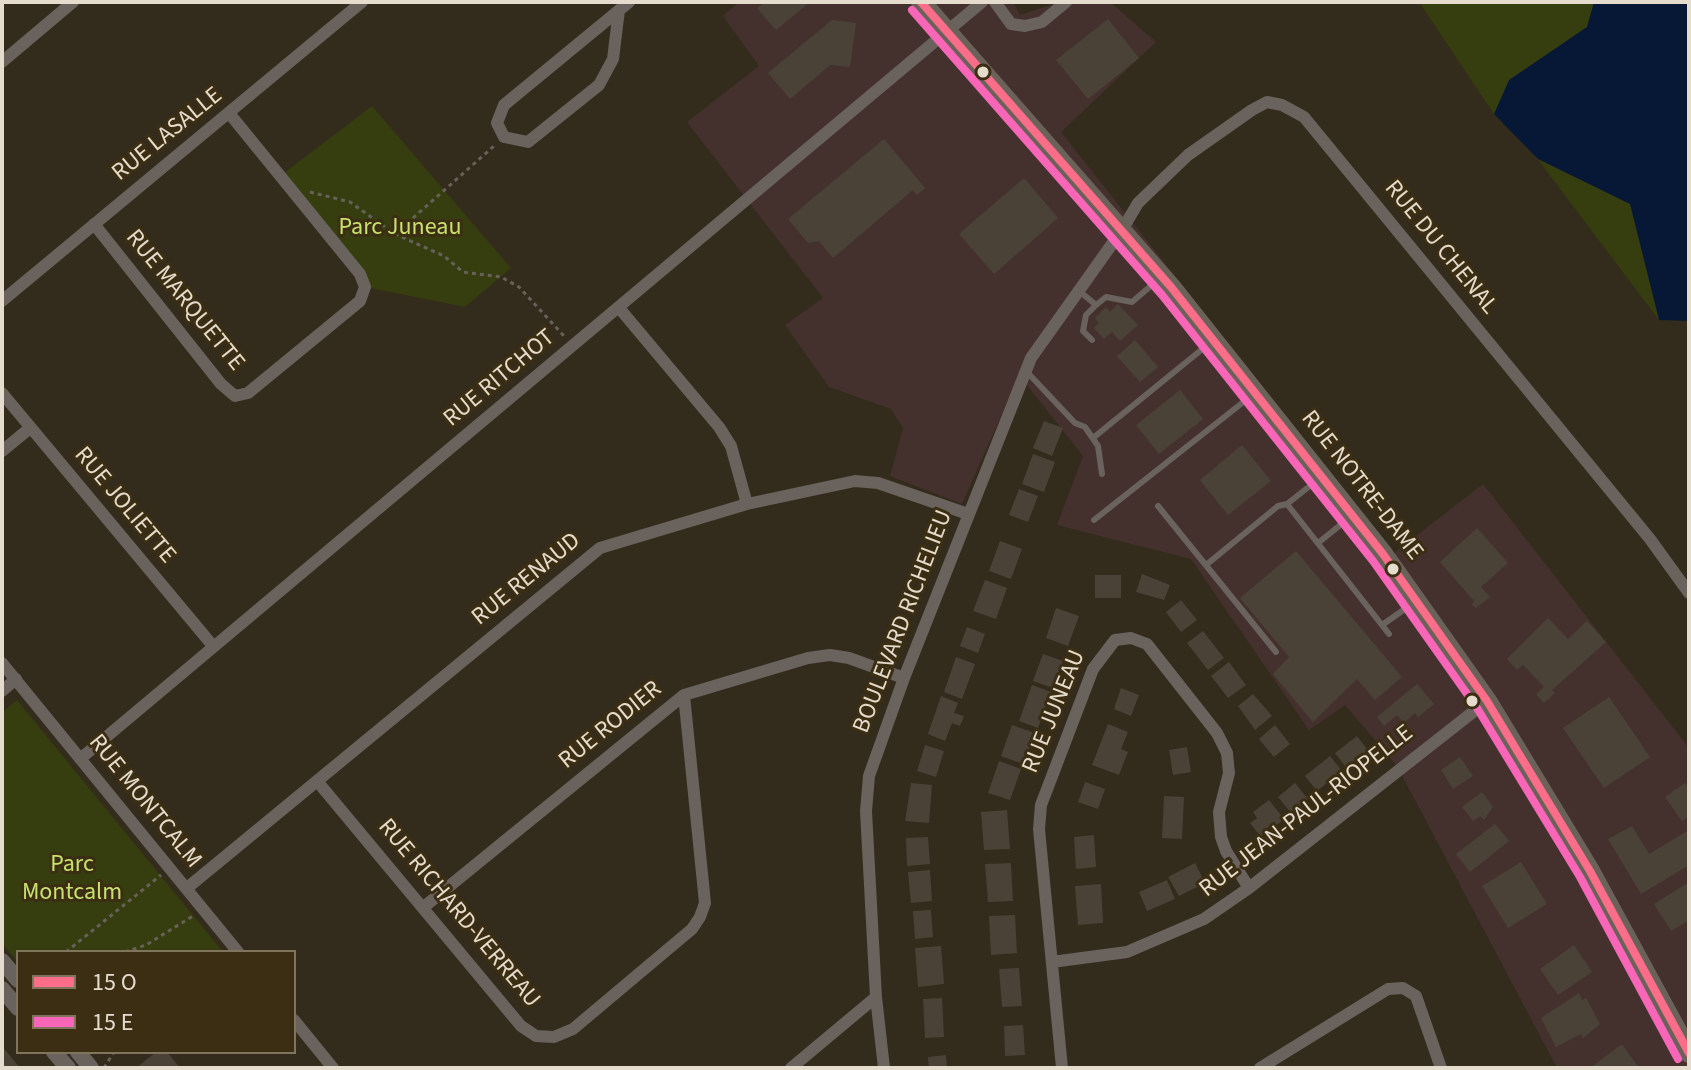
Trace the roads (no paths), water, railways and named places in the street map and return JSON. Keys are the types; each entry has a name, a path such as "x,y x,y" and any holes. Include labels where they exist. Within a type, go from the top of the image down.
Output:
{"main road":[{"name":"RUE NOTRE-DAME","path":"921,2 1162,276 1352,515 1416,601 1487,701 1590,871 1689,1053"}],"street":[{"path":"2,62 73,2"},
{"name":"RUE LASALLE","path":"2,301 362,2"},
{"name":"RUE RITCHOT","path":"80,759 620,309 982,2"},
{"path":"995,2 1011,24 1025,26 1042,22 1066,2"},
{"path":"624,6 613,59 599,85 528,142 504,137 497,123 504,105 624,6"},
{"name":"RUE DU CHENAL","path":"1122,230 1138,203 1188,155 1252,110 1267,102 1282,105 1304,117 1650,539 1689,593"},
{"name":"RUE MARQUETTE","path":"94,224 221,384 235,396 248,393 360,301 365,287 360,274 229,113"},
{"name":"BOULEVARD RICHELIEU","path":"884,1068 876,997 866,811 869,776 904,678 1026,371 1050,327 1122,230"},
{"path":"620,309 719,427 731,446 747,504"},
{"name":"RUE JOLIETTE","path":"2,393 213,646"},
{"path":"2,451 30,428"},
{"name":"RUE RENAUD","path":"187,888 600,548 747,504 855,481 878,483 968,514"},
{"name":"RUE JUNEAU","path":"1062,1068 1039,829 1041,805 1093,669 1115,640 1131,638 1147,644 1217,733 1227,753 1229,773 1219,812 1221,837 1249,888"},
{"name":"RUE RODIER","path":"425,906 684,695 808,658 830,655 849,658 904,678"},
{"name":"RUE MONTCALM","path":"2,663 236,950"},
{"path":"2,691 16,679"},
{"name":"RUE RICHARD-VERREAU","path":"317,781 425,906 521,1026 536,1036 554,1037 573,1029 692,929 700,917 705,903 684,695"},
{"name":"RUE JEAN-PAUL-RIOPELLE","path":"1052,962 1127,952 1162,940 1204,919 1249,888 1487,701"},
{"path":"2,961 16,978"},
{"path":"1260,1068 1388,989 1403,988 1416,996 1441,1068"},
{"path":"2,989 16,1006"},
{"path":"791,1068 876,997"},
{"path":"296,1022 333,1068"}],"lane":[{"path":"1092,340 1083,331 1086,315 1096,305 1106,297 1132,302 1162,276"},
{"path":"1078,290 1096,305"},
{"path":"1093,438 1213,340"},
{"path":"1026,371 1093,438 1098,446 1102,474"},
{"path":"1094,520 1255,393"},
{"path":"1206,565 1278,506 1287,504 1322,477"},
{"path":"1287,504 1389,634"},
{"path":"1158,506 1276,652"},
{"path":"1318,543 1352,515"},
{"path":"1382,625 1416,601"}],"water":[{"path":"1594,2 1689,2 1689,321 1659,320 1630,204 1538,159 1494,114 1509,80 1587,27"}],"park label":[{"name":"Parc Juneau","path":"400,229"},
{"name":"Parc Montcalm","path":"72,880"}]}
